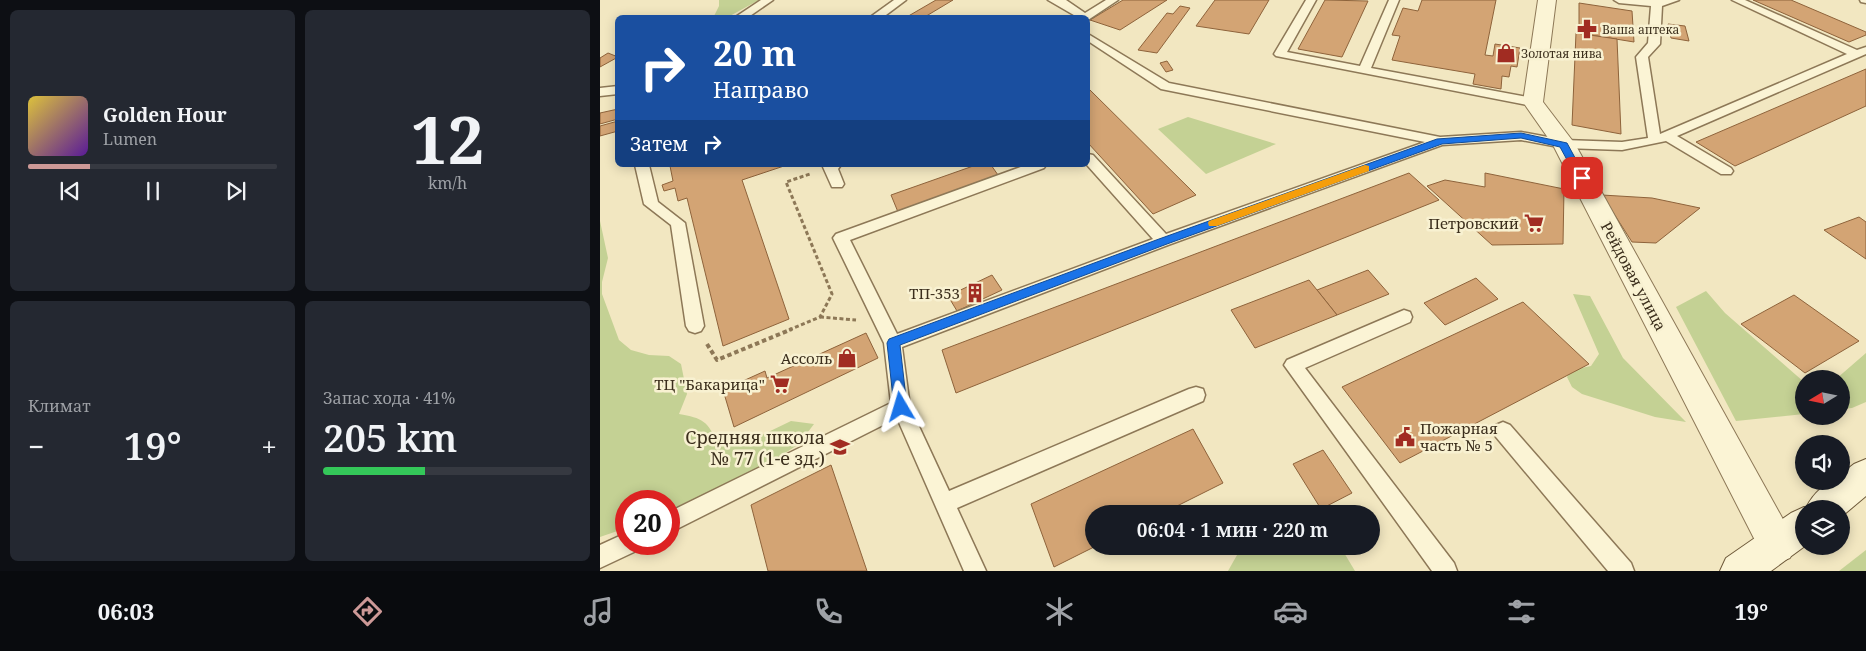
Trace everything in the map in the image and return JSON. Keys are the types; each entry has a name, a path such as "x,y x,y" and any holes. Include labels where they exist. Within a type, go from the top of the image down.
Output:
{"street":[{"path":"1533,102 1547,0"},
{"name":"Рейдовая улица","path":"1533,102 1564,144 1791,535"},
{"path":"1835,500 1866,475"},
{"path":"1739,571 1791,535"}],"lane":[{"path":"744,15 768,0"},
{"path":"878,15 901,0"},
{"path":"1053,0 1062,2 1082,15"},
{"path":"1088,15 1113,0"},
{"path":"1311,0 1280,54 1533,102"},
{"path":"1364,70 1394,0"},
{"path":"1619,0 1657,2 1674,0"},
{"path":"1737,0 1862,52"},
{"path":"1657,2 1654,44 1642,57 1661,139"},
{"path":"1090,38 1165,86 1440,141 1521,136 1564,144 1622,146 1661,139 1862,52"},
{"path":"600,92 615,90"},
{"path":"1661,139 1726,171"},
{"path":"893,343 1163,241 1440,141"},
{"path":"1090,160 1163,241"},
{"path":"642,167 651,204 678,223 695,326"},
{"path":"832,167 838,184"},
{"path":"975,571 901,407 893,343 841,238 1034,167"},
{"path":"1404,317 1293,365 1446,571"},
{"path":"944,503 1196,395"},
{"path":"680,518 901,407"},
{"path":"1503,431 1623,571"},
{"path":"600,557 615,550"}],"path":[{"path":"820,317 832,294 786,182 829,167"},
{"path":"695,326 717,360 820,317 883,323"}],"green space":[{"path":"719,0 759,0 732,15 714,15 719,6"},
{"path":"1188,117 1276,144 1206,174 1158,129"},
{"path":"600,221 608,258 602,282 602,294 619,340 631,350 649,355 669,356 681,364 687,394 679,414 694,417 708,425 717,444 739,446 791,421 814,424 799,444 757,471 680,505 680,490 615,490 615,532 600,537"},
{"path":"1706,291 1725,313 1795,374 1795,415 1736,421 1676,307"},
{"path":"1573,294 1590,296 1623,358 1686,422 1655,417 1582,394 1572,387 1567,377 1572,370 1591,366 1599,354"},
{"path":"1866,353 1866,402 1852,408 1850,408 1850,370 1846,370"},
{"path":"1866,550 1866,571 1839,571"},
{"path":"1237,555 1345,555 1355,571 1228,571"}],"building":[{"path":"936,0 953,0 928,15 910,15"},
{"path":"1123,0 1167,0 1120,30 1090,20"},
{"path":"1215,0 1269,0 1249,34 1196,26"},
{"path":"1325,0 1368,1 1342,57 1298,49"},
{"path":"1422,0 1496,0 1485,55 1493,56 1495,44 1520,48 1517,67 1511,66 1509,77 1502,76 1501,89 1473,84 1475,74 1392,60 1400,36 1392,35 1403,8 1418,11"},
{"path":"1753,0 1791,0 1866,32 1866,35 1849,42"},
{"path":"1579,3 1632,11 1634,42 1579,33"},
{"path":"1180,6 1190,8 1157,53 1138,50 1167,13 1173,14"},
{"path":"1668,24 1685,26 1689,41 1671,38"},
{"path":"1576,33 1617,39 1621,134 1572,125"},
{"path":"608,53 615,56 615,59 600,67 600,58"},
{"path":"1167,61 1173,70 1166,72 1160,63"},
{"path":"1866,69 1866,106 1735,166 1696,142"},
{"path":"1090,90 1196,195 1153,214 1090,145"},
{"path":"615,110 615,120 600,124 600,113"},
{"path":"615,122 615,132 600,136 600,126"},
{"path":"670,167 781,167 742,180 789,319 723,346 687,198 678,201 675,188 664,191 662,185 673,181"},
{"path":"970,167 992,167 998,175 898,212 891,195"},
{"path":"1409,173 1439,200 956,393 942,350"},
{"path":"1485,173 1564,189 1563,244 1492,245 1427,186 1445,180 1485,187"},
{"path":"1602,195 1652,198 1700,208 1656,243 1632,242"},
{"path":"1859,217 1866,222 1866,259 1824,230"},
{"path":"1368,270 1389,294 1337,315 1317,290"},
{"name":"ТП-353","path":"992,275 1002,290 957,311 948,296"},
{"path":"1476,278 1498,299 1445,325 1424,303"},
{"path":"1309,280 1337,315 1255,348 1231,310"},
{"path":"1794,295 1859,341 1810,370 1801,370 1741,324"},
{"path":"1523,302 1589,364 1400,463 1342,387"},
{"name":"ТЦ \"Бакарица\"","path":"866,333 878,358 734,427 723,390 765,371 767,378"},
{"path":"1193,429 1223,483 1179,505 1085,505 1085,552 1054,567 1031,504"},
{"path":"1323,450 1352,493 1329,505 1319,505 1293,464"},
{"path":"831,465 867,571 768,571 751,505"}],"slow traffic":[{"path":"1213,223 1365,168"}],"place":[{"name":"Ваша аптека","path":"1587,29"},
{"name":"Золотая нива","path":"1506,53"},
{"name":"Петровский","path":"1534,223"},
{"name":"ТП-353","path":"975,293"},
{"name":"Ассоль","path":"847,358"},
{"name":"ТЦ \"Бакарица\"","path":"780,384"},
{"name":"Пожарная часть № 5","path":"1405,437"},
{"name":"Средняя школа № 77 (1-е зд.)","path":"840,447"}],"route":[{"path":"901,407 893,343 1163,241 1440,141 1521,136 1564,144 1582,178"}]}
